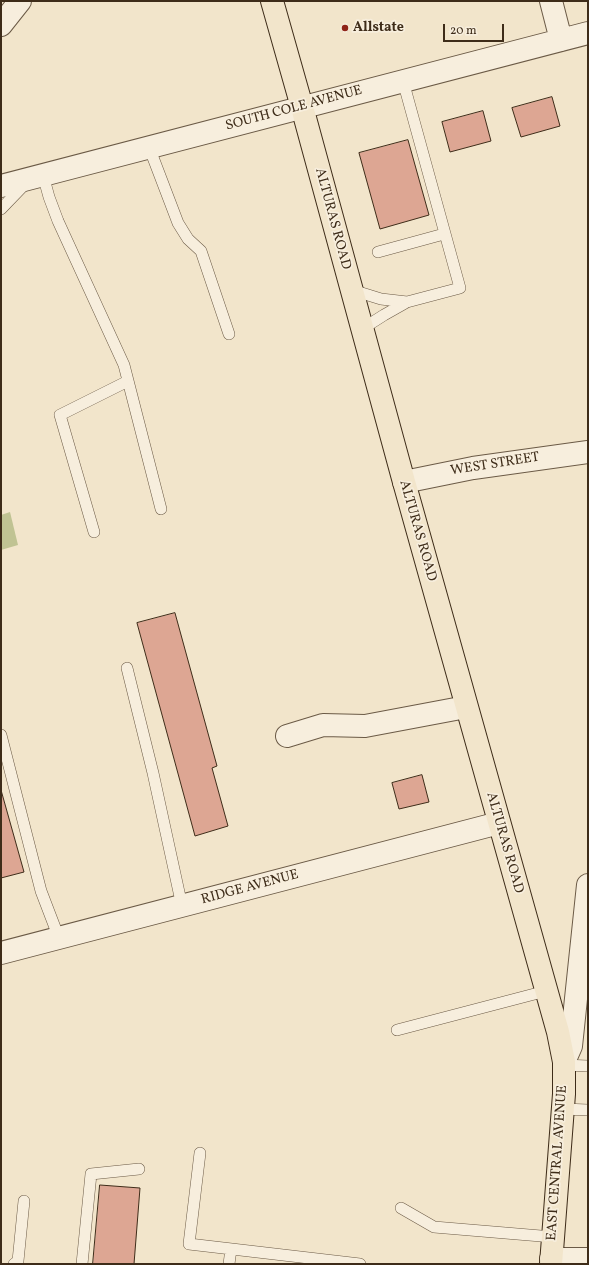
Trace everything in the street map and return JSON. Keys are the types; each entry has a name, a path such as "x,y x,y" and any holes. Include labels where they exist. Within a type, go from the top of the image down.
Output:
{"main road":[{"name":"ALTURAS ROAD","path":"272,1 466,707 558,1032 564,1063"},
{"name":"EAST CENTRAL AVENUE","path":"551,1261 563,1109 564,1063"}],"street":[{"path":"1,25 20,1"},
{"path":"551,1 561,40"},
{"name":"SOUTH COLE AVENUE","path":"1,186 588,33"},
{"name":"WEST STREET","path":"404,482 472,468 588,452"},
{"path":"287,736 323,725 365,726 466,707"},
{"name":"RIDGE AVENUE","path":"1,953 499,823"},
{"path":"564,1063 571,1046 584,965 588,885"},
{"path":"551,1261 588,1259"}],"lane":[{"path":"362,329 407,302 460,288 403,81"},
{"path":"149,147 178,223 188,239 201,251 229,334"},
{"path":"1,209 36,177 48,197 124,365 161,509"},
{"path":"378,252 444,234"},
{"path":"352,290 381,299 407,302"},
{"path":"94,532 60,415 128,381"},
{"path":"127,668 153,773 182,906"},
{"path":"1,735 41,891 59,938"},
{"path":"397,1030 546,991"},
{"path":"564,1063 588,1066"},
{"path":"563,1109 588,1110"},
{"path":"200,1153 189,1244 360,1264"},
{"path":"82,1264 90,1174 139,1169"},
{"path":"14,1264 18,1261 24,1200"},
{"path":"401,1208 434,1227 553,1237"},
{"path":"229,1264 231,1249"}],"green space":[{"path":"10,512 18,545 1,550 1,515"}],"building":[{"path":"552,97 560,126 521,137 512,108"},
{"path":"483,111 491,141 450,152 442,122"},
{"path":"408,140 429,215 380,229 359,153"},
{"path":"175,613 217,766 212,768 228,826 195,836 137,623"},
{"path":"422,775 429,802 399,809 392,783"},
{"path":"1,790 24,872 1,878"},
{"path":"100,1185 140,1188 134,1264 93,1264"}],"place":[{"name":"Allstate","path":"345,28"}]}
